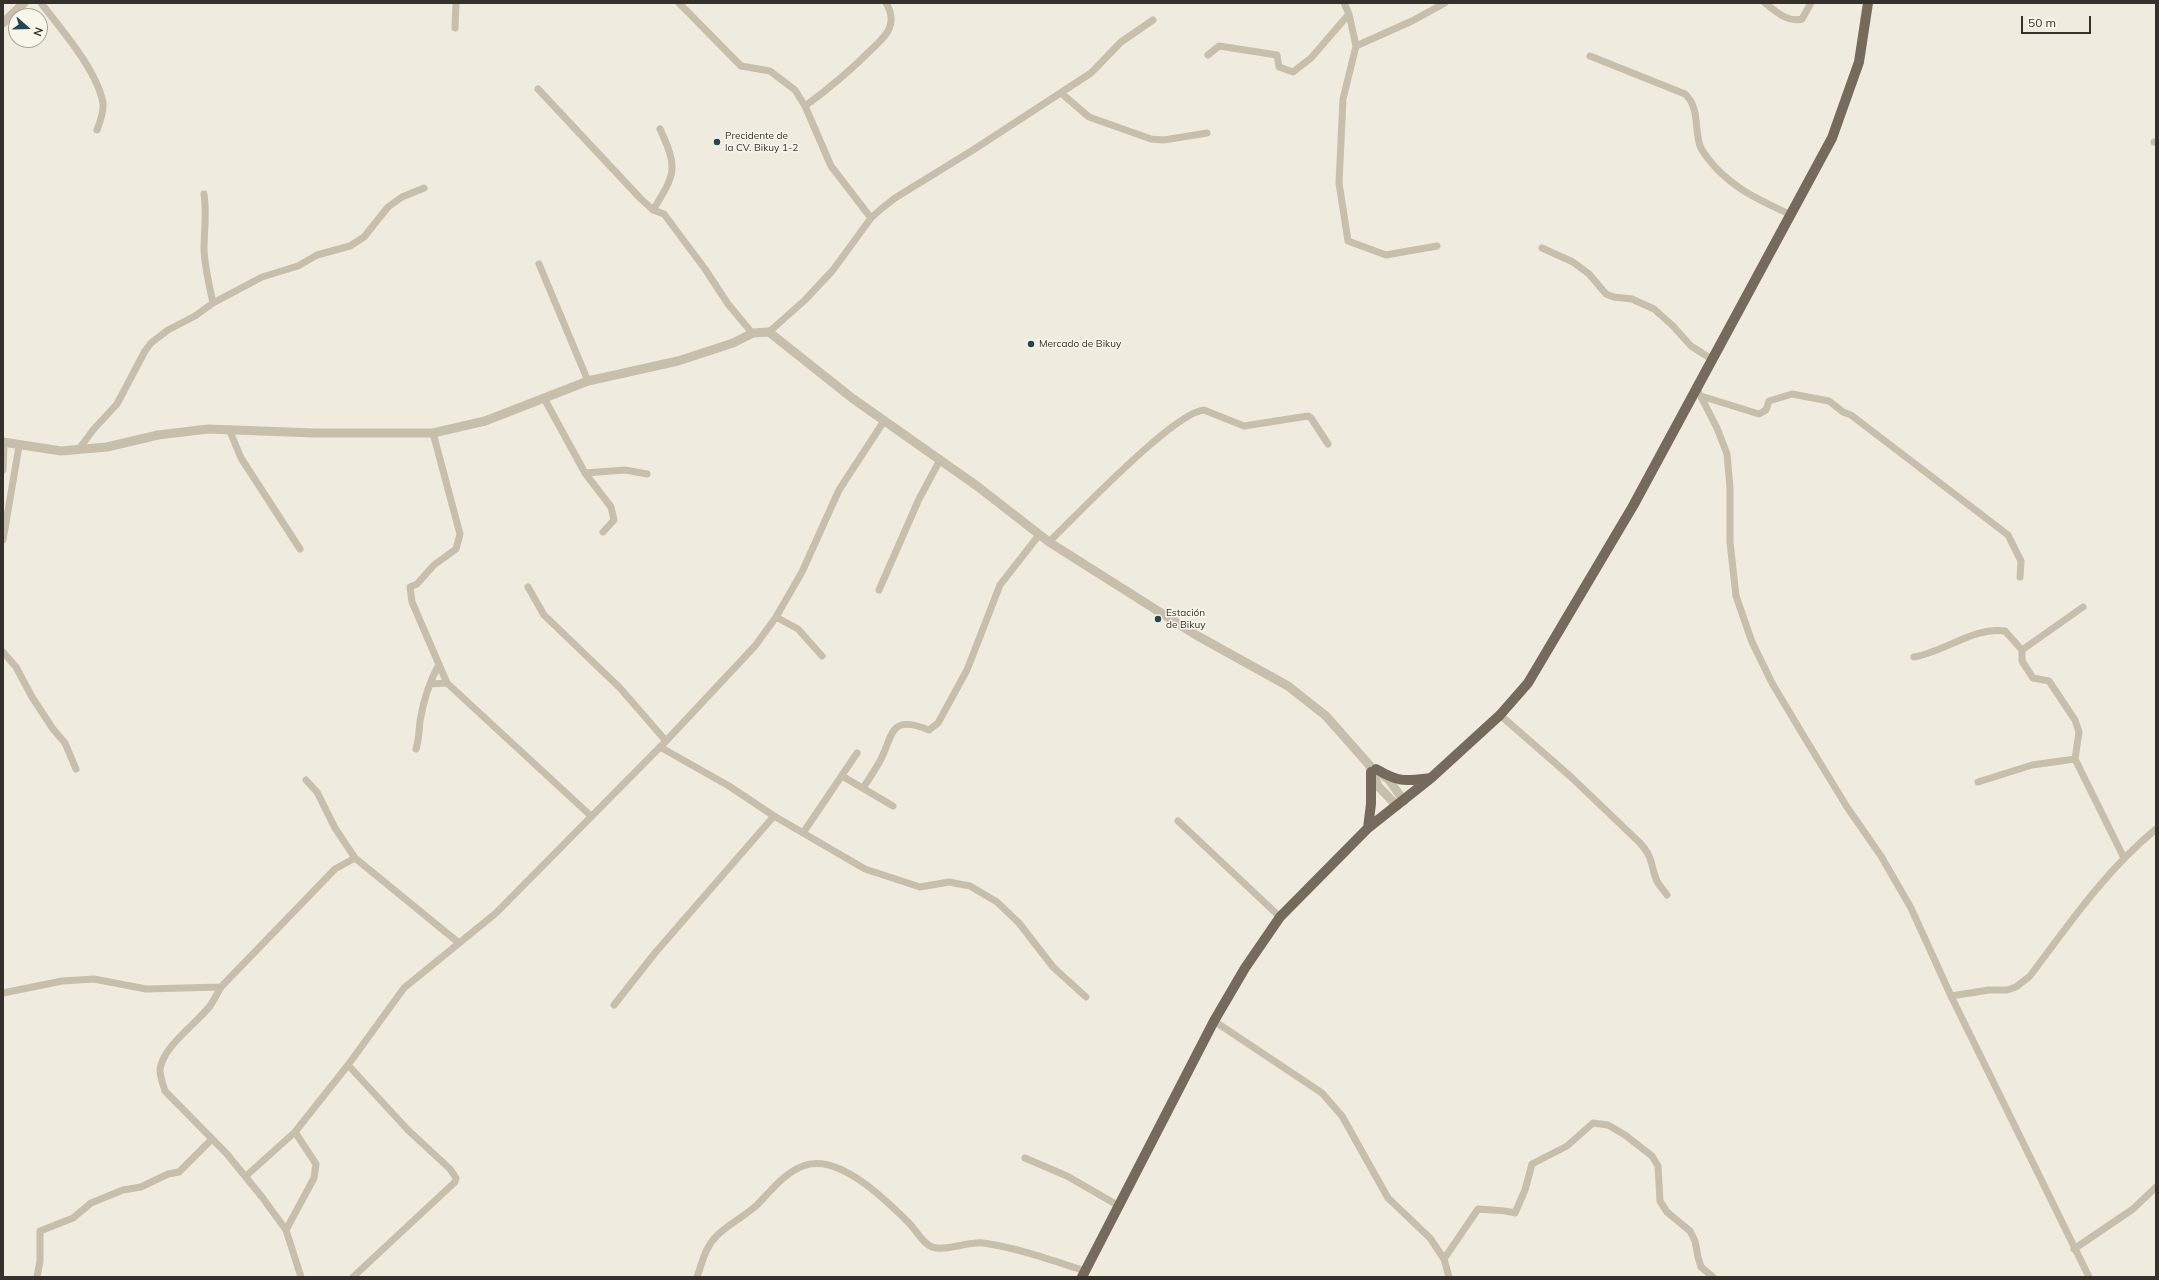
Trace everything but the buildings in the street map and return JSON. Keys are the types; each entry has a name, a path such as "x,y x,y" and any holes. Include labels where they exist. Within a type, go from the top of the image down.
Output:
{"main road":[{"path":"1084,1274 1214,1021 1245,968 1280,917 1368,828 1431,778 1500,715 1528,683 1699,393 1713,360 1832,138 1859,62 1868,3"},
{"path":"1368,828 1371,804 1372,769 1390,778 1405,782 1431,778"}],"street":[{"path":"3,23 24,3"},
{"path":"41,3 69,40 91,73 102,103 102,115 97,130"},
{"path":"454,28 456,3"},
{"path":"679,3 741,66 770,71 794,90 806,106 831,166 870,218"},
{"path":"806,106 828,90 858,63 884,36 891,22 891,14 886,3"},
{"path":"1344,3 1349,14 1356,46 1343,99 1339,183 1348,241 1386,255 1437,246"},
{"path":"1356,46 1412,21 1445,3"},
{"path":"1765,3 1784,17 1794,21 1802,19 1811,3"},
{"path":"1208,55 1219,46 1277,55 1279,67 1293,72 1311,58 1349,14"},
{"path":"3,470 4,442 19,446 60,451 107,446 158,435 208,429 315,433 433,433 485,421 545,400 588,382 678,361 752,334 769,332 805,300 833,270 870,218 895,198 1092,73 1121,42 1153,20"},
{"path":"1590,56 1685,94 1693,101 1700,144 1704,155 1728,180 1743,192 1791,215"},
{"path":"538,89 604,162 653,210 664,214 705,268 728,304 752,334"},
{"path":"1061,93 1089,117 1151,139 1164,140 1207,133"},
{"path":"653,210 666,189 673,164 671,154 660,129"},
{"path":"79,449 93,430 117,404 139,362 151,343 168,330 195,316 213,303 262,277 298,266 316,255 350,246 364,237 388,207 402,197 424,188"},
{"path":"204,194 207,213 204,249 213,303"},
{"path":"1542,248 1574,262 1589,274 1606,294 1614,298 1632,299 1654,309 1672,325 1691,346 1713,360"},
{"path":"539,264 588,382"},
{"path":"769,332 852,398 977,486 1049,542 1183,627 1288,686 1326,716 1372,769 1383,792 1401,803"},
{"path":"1699,393 1758,414 1766,410 1769,401 1792,394 1829,401 1843,412 1851,415 2008,535 2021,560 2020,577"},
{"path":"1699,393 1717,428 1727,454 1730,488 1730,542 1736,596 1752,642 1772,684 1847,807 1881,856 1911,908 1951,996 2088,1277"},
{"path":"545,400 585,473 611,507 614,516 611,526 603,532"},
{"path":"1049,542 1170,427 1199,410 1204,410 1244,426 1308,416 1311,418 1328,444"},
{"path":"246,1176 295,1132 348,1065 404,988 496,913 666,741 755,646 776,617 802,572 839,490 884,421"},
{"path":"229,429 241,458 300,549"},
{"path":"433,433 460,534 456,549 434,565 417,584 410,587 412,602 447,683 591,816"},
{"path":"3,540 19,446"},
{"path":"879,590 919,500 940,460"},
{"path":"585,473 625,470 647,474"},
{"path":"863,788 880,760 891,733 902,724 914,724 928,730 938,723 967,670 1000,585 1039,535"},
{"path":"528,587 544,615 620,688 666,741"},
{"path":"2022,650 2083,607"},
{"path":"776,617 798,629 822,656"},
{"path":"1914,657 1940,650 1988,630 2005,631 2022,650 2022,661 2033,678 2049,681 2075,720 2079,732 2075,759 2124,858"},
{"path":"3,652 16,667 32,697 53,729 65,743 76,769"},
{"path":"416,749 420,738 420,722 430,684 439,664"},
{"path":"430,684 447,683"},
{"path":"1500,715 1570,776 1639,842 1647,851 1652,862 1656,880 1667,895"},
{"path":"660,747 729,786 774,816 866,869 920,887 949,882 970,886 997,902 1014,918 1053,967 1086,997"},
{"path":"803,833 857,753"},
{"path":"1978,782 2032,765 2075,759"},
{"path":"1372,769 1389,780 1401,803"},
{"path":"842,776 893,806"},
{"path":"306,780 317,792 335,828 355,858 459,943"},
{"path":"614,1005 655,953 774,816"},
{"path":"1178,821 1280,917"},
{"path":"1951,996 1989,990 2007,990 2016,987 2030,976 2100,883 2124,858 2156,830"},
{"path":"301,1277 286,1230 246,1176 165,1091 160,1070 163,1059 169,1049 210,1006 221,987 335,869 355,858"},
{"path":"3,993 62,981 94,979 146,989 221,987"},
{"path":"1214,1021 1322,1093 1342,1116 1388,1198 1430,1238 1444,1259 1449,1277"},
{"path":"348,1065 408,1130 450,1169 456,1178 449,1187 353,1277"},
{"path":"1444,1259 1478,1209 1496,1212 1510,1210 1515,1213 1525,1190 1532,1164 1567,1146 1593,1123 1600,1123 1625,1135 1652,1156 1658,1166 1660,1201 1667,1212 1690,1231 1696,1241 1701,1266 1713,1277"},
{"path":"286,1230 303,1203 314,1178 316,1164 295,1132"},
{"path":"37,1277 40,1261 40,1231 73,1218 91,1203 123,1190 141,1186 168,1174 179,1172 212,1139"},
{"path":"1025,1158 1067,1176 1119,1206"},
{"path":"697,1277 709,1245 720,1234 746,1216 786,1177 802,1166 816,1164 838,1167 865,1184 910,1223 930,1246 940,1248 958,1244 982,1243 1043,1257 1084,1274"},
{"path":"2074,1248 2133,1209 2156,1187"}],"place":[{"name":"Precidente de la CV. Bikuy 1-2","path":"717,142"},
{"name":"Mercado de Bikuy","path":"1031,344"},
{"name":"Estación de Bikuy","path":"1158,619"}]}
